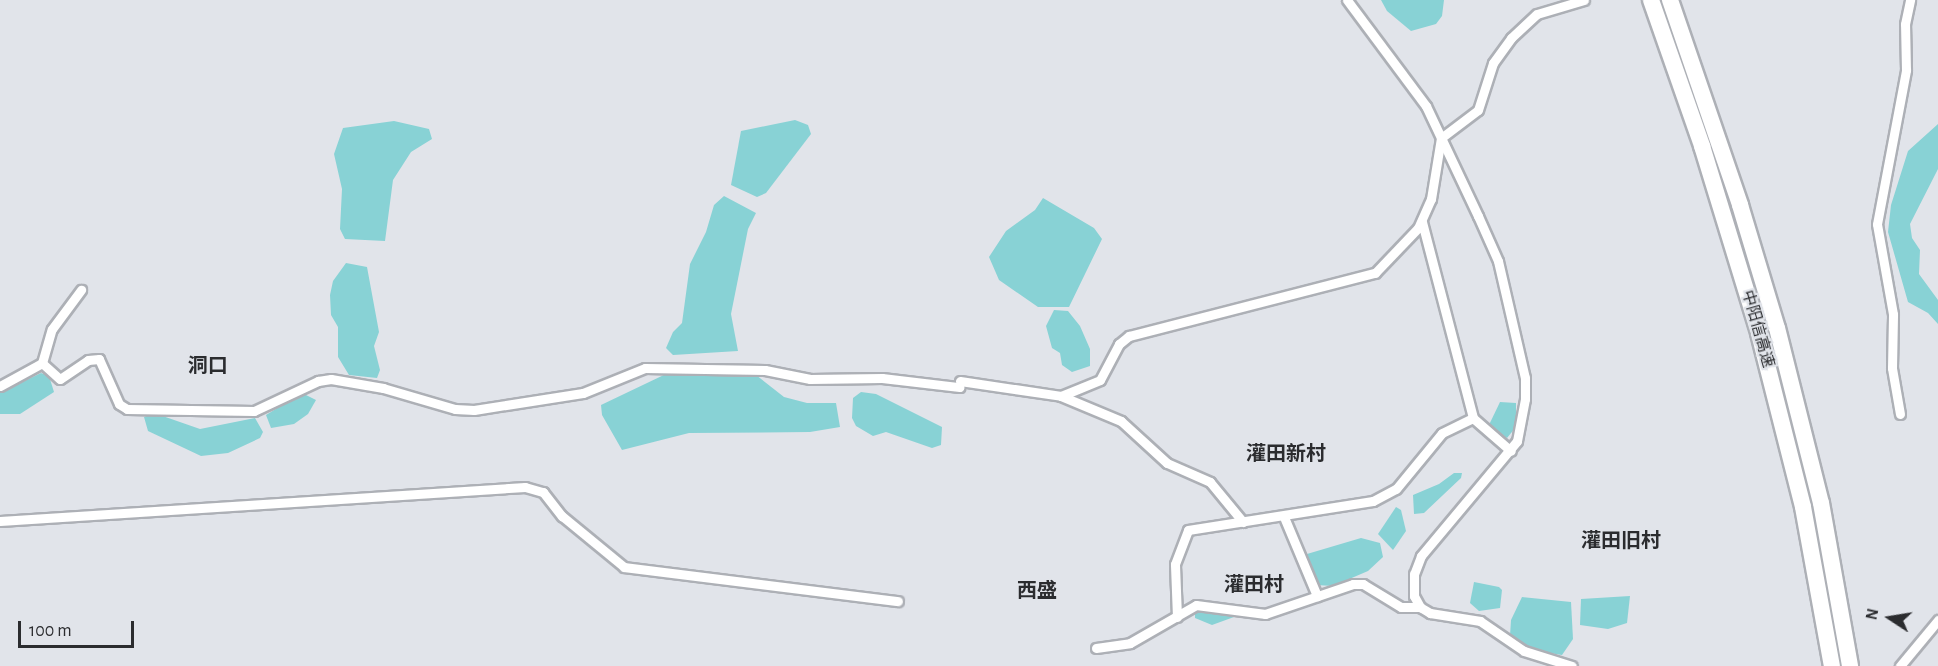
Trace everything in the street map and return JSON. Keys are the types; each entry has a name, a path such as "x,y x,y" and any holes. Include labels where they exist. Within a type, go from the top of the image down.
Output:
{"highway":[{"name":"中阳信高速","path":"1651,0 1702,146 1759,333 1803,507 1832,666"},
{"name":"中阳信高速","path":"1670,0 1740,205 1784,357 1821,503 1850,666"}],"street":[{"path":"1347,0 1426,106 1495,253 1525,378 1521,428 1511,451 1421,556 1413,583 1420,607"},
{"path":"1061,396 1100,380 1119,344 1129,336 1375,273 1422,222 1431,199 1441,138 1478,110 1494,63 1527,21 1584,0"},
{"path":"1900,414 1892,368 1893,314 1877,224 1906,70 1905,24 1910,0"},
{"path":"1422,222 1473,418 1511,451"},
{"path":"0,386 42,363 52,329 81,290"},
{"path":"42,363 60,379 88,360 99,359 119,404 127,409 254,411 318,381 332,380 383,388 448,408 474,410 583,393 645,368 765,370 810,379 882,378 1061,396 1121,421 1167,463 1210,482 1243,522"},
{"path":"1177,617 1175,564 1185,531 1361,505 1391,493 1437,437 1473,418"},
{"path":"0,520 525,487 543,492 562,516 624,567 898,601"},
{"path":"1284,516 1317,596"},
{"path":"1096,648 1124,646 1203,604 1265,614 1357,584 1401,607 1420,607 1430,613 1480,621 1524,651 1572,666"},
{"path":"1900,666 1938,620"}],"water":[{"path":"1381,0 1444,0 1442,16 1436,24 1411,31 1387,11"},
{"path":"795,120 808,125 811,134 766,193 757,197 731,185 741,131"},
{"path":"394,121 429,129 432,139 411,152 393,180 385,241 345,239 340,229 342,189 334,154 343,128"},
{"path":"1938,124 1938,169 1910,224 1912,238 1920,250 1919,274 1938,300 1938,324 1928,313 1908,302 1888,232 1891,205 1908,151"},
{"path":"724,196 756,213 748,229 731,314 738,351 673,355 666,348 673,332 682,323 690,264 706,232 714,205"},
{"path":"1043,198 1094,228 1102,239 1069,307 1038,307 999,280 989,257 1006,231 1035,210"},
{"path":"346,263 367,267 379,332 374,346 380,370 377,378 349,375 338,357 338,327 331,315 330,295 333,281"},
{"path":"1054,310 1068,311 1080,326 1090,349 1090,366 1072,372 1062,365 1060,353 1052,348 1046,326"},
{"path":"41,373 49,376 54,392 20,414 0,414 0,393"},
{"path":"668,373 756,375 784,397 807,403 836,403 840,427 810,432 689,433 622,450 602,415 601,405"},
{"path":"861,392 876,394 942,427 941,445 932,448 886,432 873,436 856,426 852,418 853,398"},
{"path":"302,393 316,400 308,414 294,424 271,428 266,415"},
{"path":"1500,402 1516,403 1516,427 1507,438 1488,427"},
{"path":"154,413 200,429 255,418 263,432 260,438 228,453 201,456 148,431 144,417"},
{"path":"1454,473 1462,473 1461,478 1424,513 1414,514 1413,495 1439,484"},
{"path":"1396,507 1401,510 1406,531 1393,550 1378,534"},
{"path":"1361,538 1380,543 1383,557 1368,571 1333,586 1316,585 1306,560 1307,554"},
{"path":"1474,582 1499,587 1502,590 1500,608 1479,611 1470,603"},
{"path":"1630,596 1627,623 1608,629 1580,625 1581,599"},
{"path":"1522,597 1571,602 1573,639 1562,655 1537,651 1510,636 1511,620"},
{"path":"1202,610 1234,613 1234,617 1212,625 1195,618 1195,613"}],"district":[{"name":"洞口","path":"208,366"},
{"name":"灌田新村","path":"1286,454"},
{"name":"灌田旧村","path":"1621,541"},
{"name":"灌田村","path":"1254,585"},
{"name":"西盛","path":"1037,591"}]}
